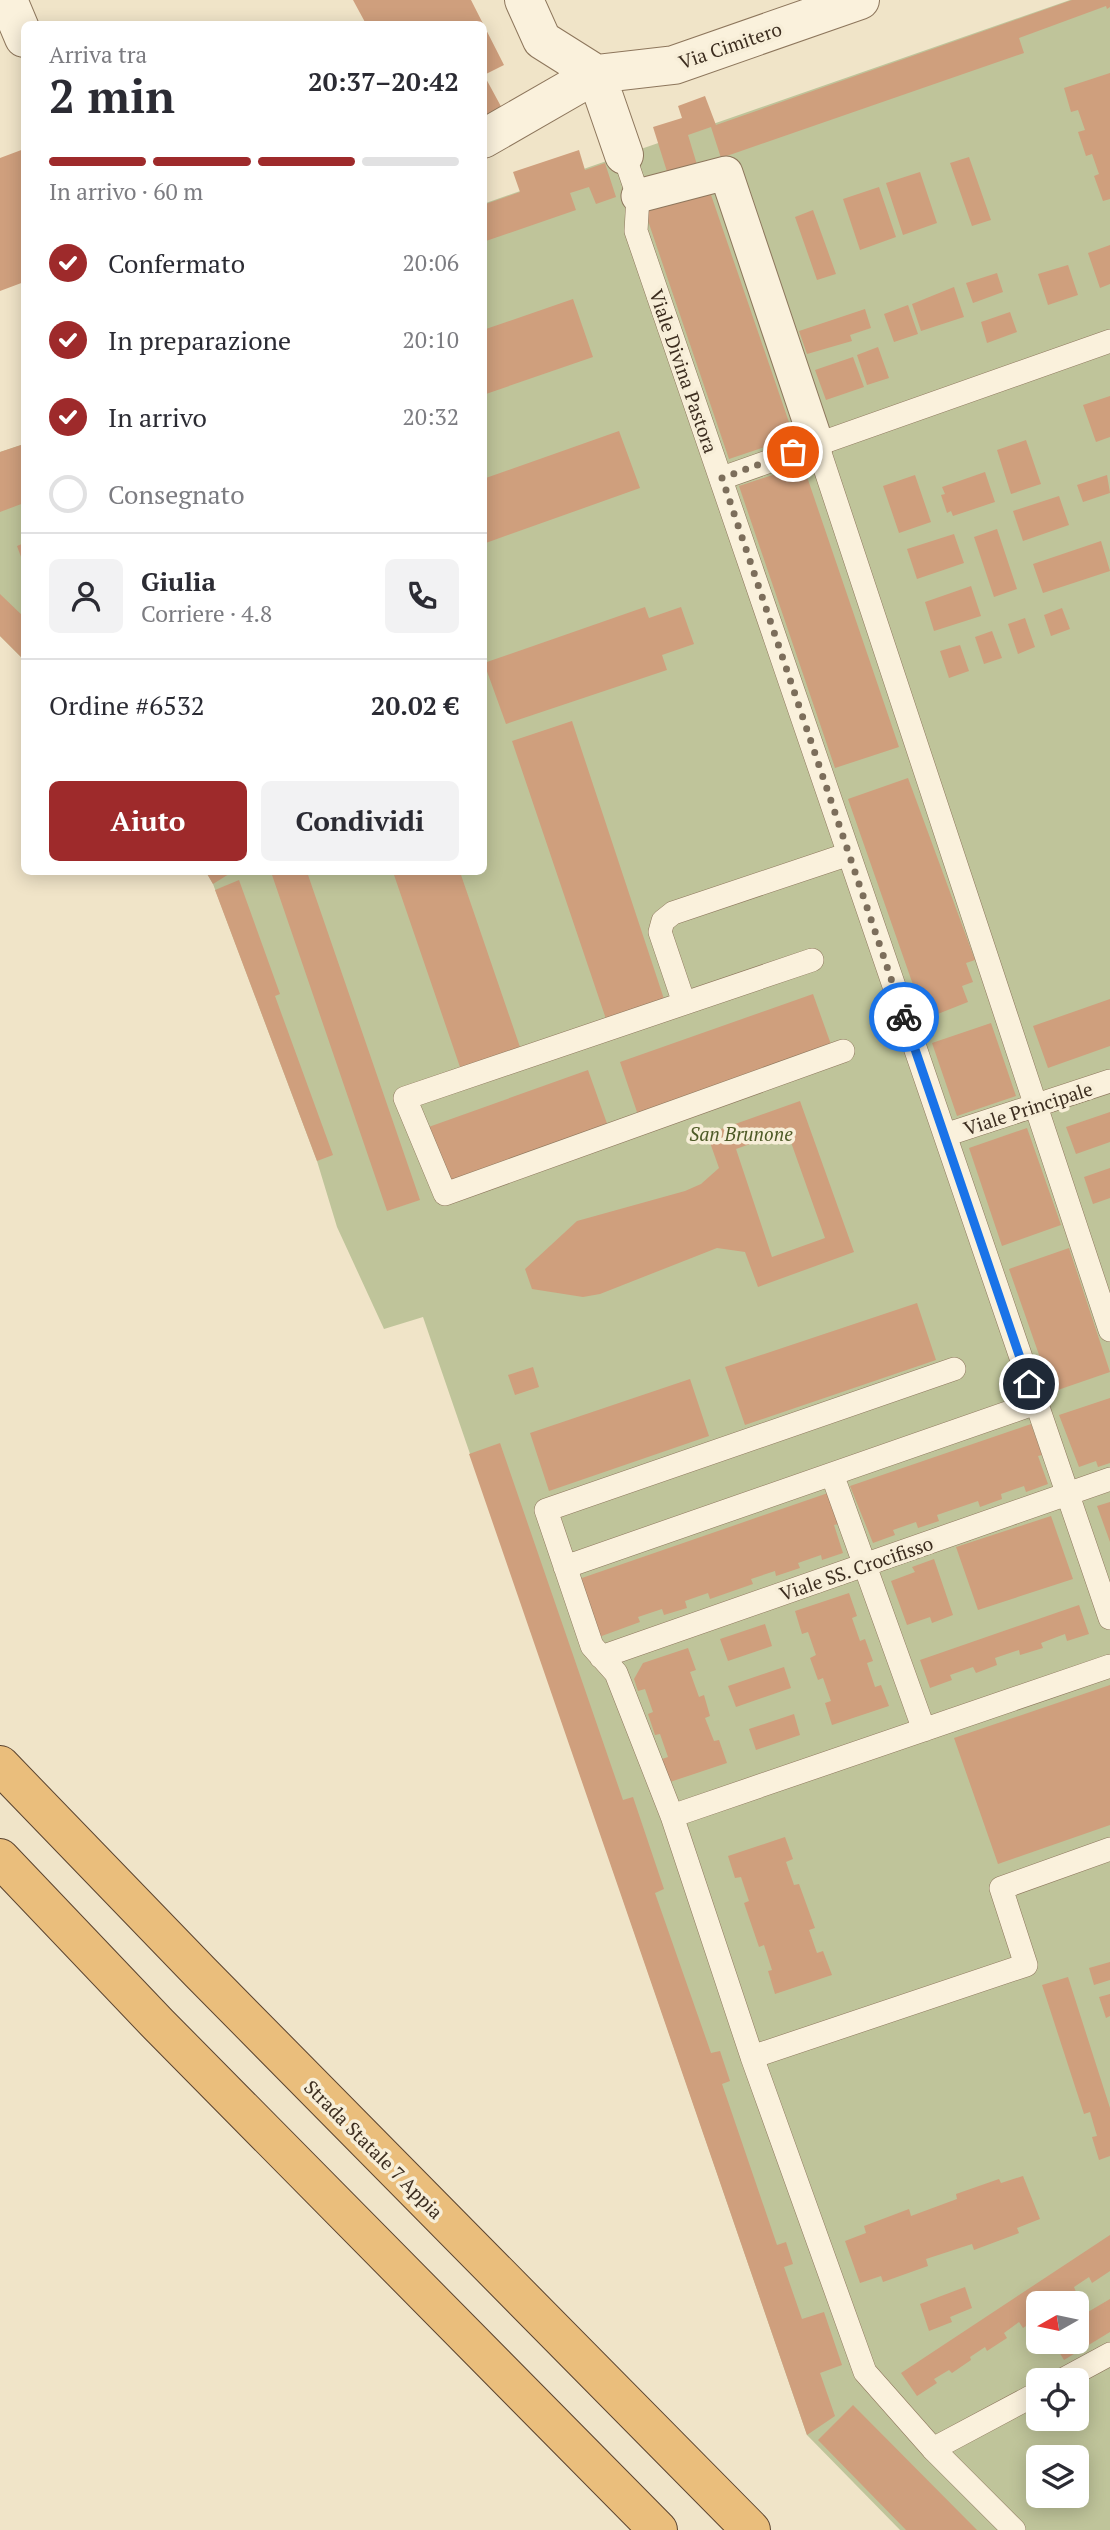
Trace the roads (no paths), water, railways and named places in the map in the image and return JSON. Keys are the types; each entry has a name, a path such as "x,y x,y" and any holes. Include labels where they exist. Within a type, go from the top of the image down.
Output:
{"highway":[{"name":"Strada Statale 7 Appia","path":"0,1765 200,1972 751,2530"},
{"path":"0,1858 149,2014 658,2530"}],"street":[{"path":"9,0 21,30"},
{"path":"524,0 542,40 596,74 624,155"},
{"name":"Via Cimitero","path":"487,137 596,74 674,65 860,0"},
{"path":"638,196 726,173 817,444"}],"lane":[{"name":"Viale Divina Pastora","path":"624,155 638,196 636,231 1110,1618"},
{"path":"722,478 1110,341"},
{"path":"817,444 1110,1330"},
{"path":"684,1003 660,932 663,921 673,913 849,854"},
{"path":"811,960 405,1098 445,1194 844,1051"},
{"name":"Viale Principale","path":"945,1135 1110,1081"},
{"path":"954,1369 546,1510 592,1646 616,1673 672,1816 752,2057 865,2372 933,2449 1014,2530"},
{"path":"565,1567 1036,1404"},
{"path":"832,1474 924,1730"},
{"name":"Viale SS. Crocifisso","path":"601,1657 1110,1479"},
{"path":"672,1816 1110,1666"},
{"path":"752,2057 1026,1965 1001,1888 1110,1849"},
{"path":"1084,2368 1110,2354"},
{"path":"933,2449 1026,2399"}],"park label":[{"name":"San Brunone","path":"741,1133"}]}
